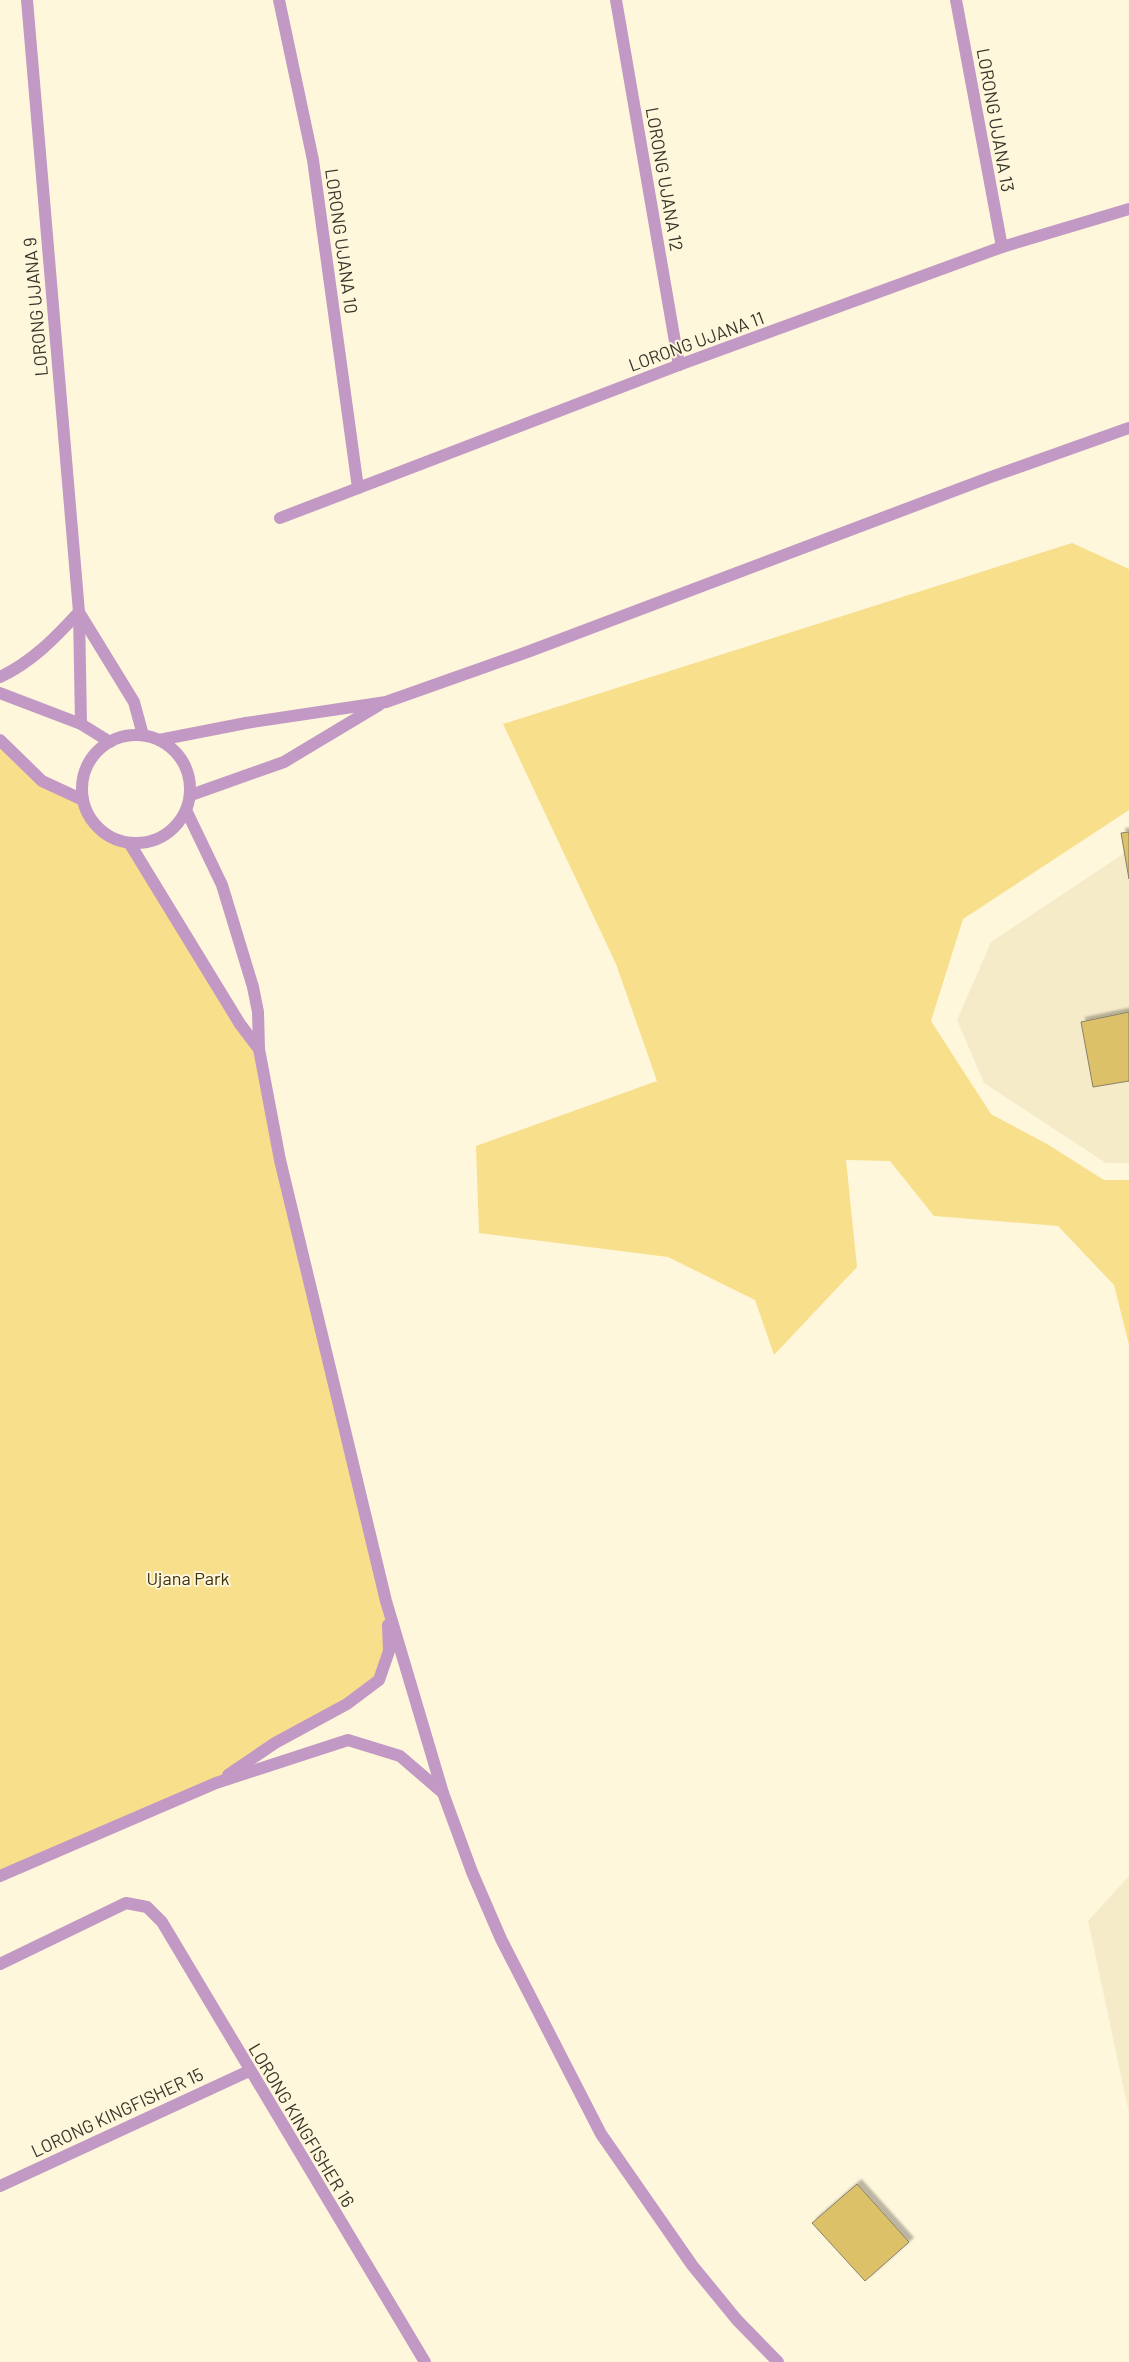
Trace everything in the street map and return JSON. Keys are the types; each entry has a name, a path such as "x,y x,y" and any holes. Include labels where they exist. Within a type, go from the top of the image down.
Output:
{"street":[{"name":"LORONG UJANA 9","path":"27,0 79,612 81,724"},
{"name":"LORONG UJANA 10","path":"279,0 313,160 358,488"},
{"name":"LORONG UJANA 12","path":"616,0 679,365"},
{"name":"LORONG UJANA 13","path":"956,0 1002,247"},
{"name":"LORONG UJANA 11","path":"280,518 679,365 1002,247 1129,209"},
{"path":"191,795 284,762 386,702 530,651 988,478 1129,428"},
{"name":"LORONG UJANA 9","path":"79,612 134,702 143,735"},
{"path":"0,677 20,668 47,646 79,612"},
{"path":"0,694 81,724 110,742"},
{"path":"159,740 246,723 386,702"},
{"path":"143,735 159,740 174,749 184,762 190,778 191,795 187,812 177,826 164,837 147,843 130,844 114,840 99,830 88,817 83,800 82,784 86,767 96,753 110,742 125,736 143,735"},
{"path":"0,740 42,781 83,800"},
{"path":"187,812 222,885 253,987 258,1012 259,1049 280,1160 386,1602 443,1793 472,1872 501,1938 601,2134 692,2265 737,2320 778,2362"},
{"path":"130,844 240,1024 259,1049"},
{"path":"216,1783 275,1743 347,1704 379,1680 390,1651 386,1602"},
{"path":"0,1876 216,1783 348,1740 400,1756 443,1793"},
{"name":"LORONG KINGFISHER 16","path":"0,1964 126,1903 147,1907 162,1922 425,2362"},
{"name":"LORONG KINGFISHER 15","path":"0,2186 249,2070"}],"shaded area":[{"path":"1129,850 1129,1163 1106,1163 984,1083 957,1020 991,942"},
{"path":"1129,1876 1129,2113 1088,1921"}],"green space":[{"path":"1072,543 1129,569 1129,810 963,919 931,1021 991,1114 1047,1144 1104,1180 1129,1180 1129,1345 1114,1285 1058,1226 934,1216 890,1161 846,1160 857,1267 774,1355 755,1300 668,1257 479,1233 476,1146 657,1081 616,964 503,724"},
{"name":"Ujana Park","path":"0,740 42,781 83,800 90,817 99,830 112,838 130,844 259,1049 386,1601 389,1651 379,1680 216,1783 0,1876"}],"building":[{"path":"1129,832 1129,879 1121,833"},
{"path":"1129,1012 1129,1081 1093,1087 1081,1022"},
{"path":"857,2184 909,2242 865,2281 812,2223"}]}
